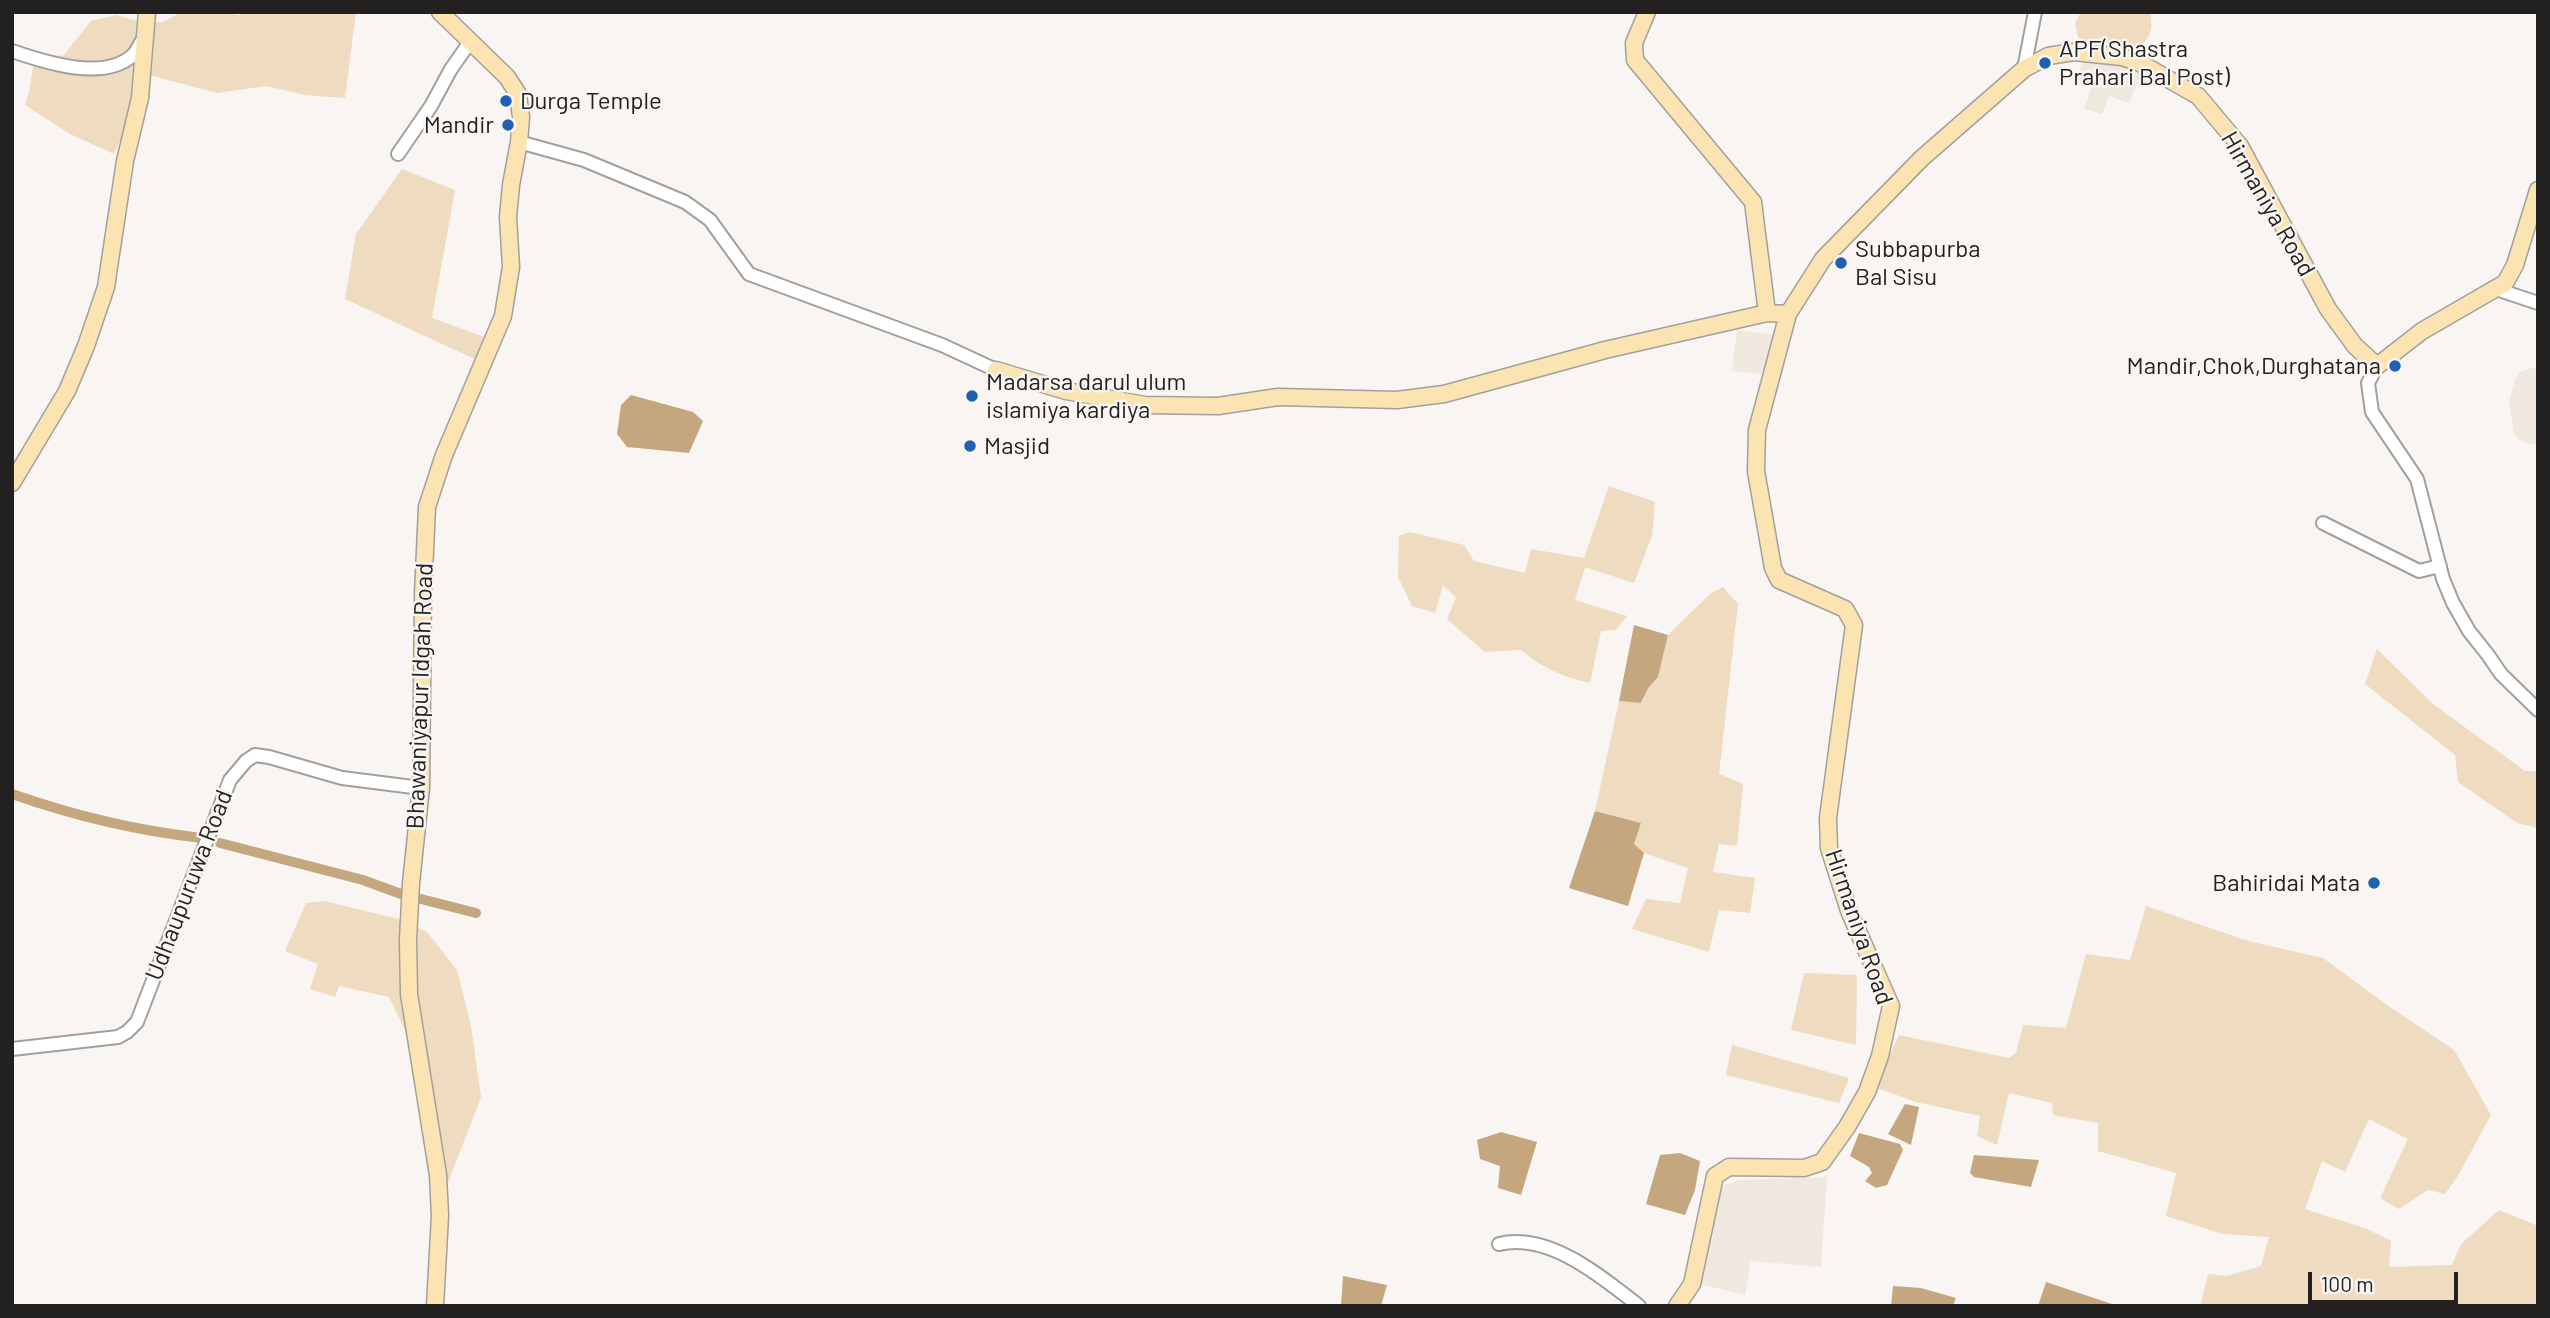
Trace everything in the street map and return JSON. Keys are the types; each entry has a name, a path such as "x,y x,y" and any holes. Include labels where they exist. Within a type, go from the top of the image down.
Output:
{"street":[{"path":"12,483 67,391 106,287 125,161 140,98 147,12"},
{"name":"Bhawaniyapur Idgah Road","path":"435,1306 440,1216 438,1175 409,994 410,894 421,788 423,594 427,507 444,455 503,316 511,267 508,217 521,117 518,94 506,77 440,12"},
{"path":"1647,12 1634,43 1636,60 1753,202 1767,313"},
{"path":"2024,69 2035,12"},
{"path":"12,51 48,63 98,69 118,64 133,55 146,33"},
{"path":"398,154 470,42"},
{"name":"Hirmaniya Road","path":"1677,1306 1692,1284 1715,1176 1729,1167 1804,1168 1822,1162 1847,1127 1867,1092 1880,1056 1891,1006 1849,911 1829,848 1828,818 1854,625 1845,609 1779,580 1773,568 1756,471 1758,430 1788,314 1823,259 1922,158 2024,69 2048,56 2074,52 2122,57 2140,63 2198,96 2240,146 2328,309 2355,346 2377,366"},
{"path":"519,142 584,160 685,202 710,220 750,274 942,345 996,370 1066,391 1144,405 1218,406 1278,397 1397,400 1444,394 1605,351 1767,313 1788,314"},
{"path":"2538,190 2515,265 2505,283 2421,331 2377,366 2368,383 2372,412 2417,480 2453,603 2469,631 2501,674 2538,710"},
{"path":"2496,289 2538,303"},
{"path":"2323,523 2419,570 2440,566"},
{"name":"Udhaupuruwa Road","path":"12,1049 118,1037 136,1022 230,780 255,754 342,778 421,788"},
{"path":"1499,1244 1520,1240 1557,1252 1594,1271 1639,1306"}],"shaded area":[{"path":"182,12 226,12 238,15 253,12 356,12 345,98 305,95 267,86 217,93 149,75 114,154 70,134 25,105 35,53 63,56 91,21 117,15 140,22 163,22"},
{"path":"2081,12 2150,12 2150,32 2131,55 2080,47 2075,23"},
{"path":"2083,59 2108,61 2143,70 2129,103 2109,96 2102,114 2084,109 2091,88 2076,82"},
{"path":"402,169 455,190 432,318 487,338 479,361 345,299 356,234"},
{"path":"1737,330 1774,335 1769,375 1732,371"},
{"path":"2538,366 2538,443 2530,444 2519,440 2514,434 2509,403 2515,379 2520,372"},
{"path":"631,395 693,412 703,421 689,453 627,447 617,434 621,405"},
{"path":"1609,486 1655,502 1652,536 1634,583 1585,567 1575,600 1627,616 1616,630 1601,631 1590,683 1553,671 1521,650 1485,652 1447,619 1456,598 1443,585 1435,613 1412,606 1398,577 1399,536 1410,532 1464,545 1474,561 1525,573 1531,549 1584,558"},
{"path":"1723,587 1738,604 1719,774 1743,784 1737,846 1719,844 1713,872 1755,878 1750,913 1719,910 1709,952 1632,929 1646,899 1680,903 1688,868 1644,853 1634,844 1641,823 1595,811 1619,701 1642,703 1649,687 1658,676 1668,635 1711,593"},
{"path":"1634,625 1668,635 1658,677 1641,703 1619,701"},
{"path":"2377,649 2433,704 2525,771 2538,771 2538,828 2517,823 2458,782 2455,755 2365,684"},
{"path":"1595,811 1641,823 1634,844 1644,853 1628,906 1569,888"},
{"path":"324,901 399,919 427,932 457,970 471,1026 481,1097 446,1188 428,1060 415,1051 389,997 339,986 335,997 310,989 318,964 285,951 306,903"},
{"path":"2146,906 2248,941 2323,958 2454,1050 2491,1115 2445,1194 2428,1190 2399,1209 2380,1198 2408,1139 2369,1119 2345,1172 2322,1161 2305,1209 2367,1229 2391,1241 2389,1267 2452,1265 2461,1244 2499,1210 2538,1226 2538,1306 2200,1306 2208,1274 2227,1276 2261,1266 2269,1237 2223,1234 2166,1216 2176,1173 2098,1151 2098,1123 2053,1115 2052,1103 2009,1093 1997,1145 1977,1136 1980,1116 1916,1102 1874,1087 1899,1035 2009,1058 2016,1053 2023,1025 2066,1028 2086,954 2130,960"},
{"path":"1804,973 1857,975 1856,1045 1791,1030"},
{"path":"1732,1045 1849,1078 1839,1103 1726,1075"},
{"path":"1905,1104 1919,1107 1911,1145 1888,1134"},
{"path":"1501,1132 1537,1142 1521,1195 1498,1188 1500,1166 1480,1159 1477,1140"},
{"path":"1859,1133 1900,1144 1903,1150 1887,1185 1876,1188 1865,1181 1872,1173 1869,1167 1850,1156"},
{"path":"1680,1153 1700,1161 1695,1190 1685,1215 1646,1204 1660,1155"},
{"path":"1974,1155 2039,1160 2031,1187 1974,1177 1970,1173"},
{"path":"1827,1177 1821,1267 1751,1261 1745,1295 1700,1284 1721,1186 1739,1180"},
{"path":"1343,1276 1387,1285 1381,1306 1341,1306"},
{"path":"2046,1282 2118,1306 2038,1306"},
{"path":"1893,1286 1921,1288 1956,1298 1953,1306 1891,1306"}],"waterway":[{"path":"12,794 106,821 202,838"},
{"path":"220,843 363,880 401,894"},
{"path":"417,898 476,913"}],"place":[{"name":"APF(Shastra Prahari Bal Post)","path":"2045,63"},
{"name":"Durga Temple","path":"506,101"},
{"name":"Mandir","path":"508,125"},
{"name":"Subbapurba Bal Sisu","path":"1841,263"},
{"name":"Mandir,Chok,Durghatana","path":"2395,366"},
{"name":"Madarsa darul ulum islamiya kardiya","path":"972,396"},
{"name":"Masjid","path":"970,446"},
{"name":"Bahiridai Mata","path":"2374,883"}]}
